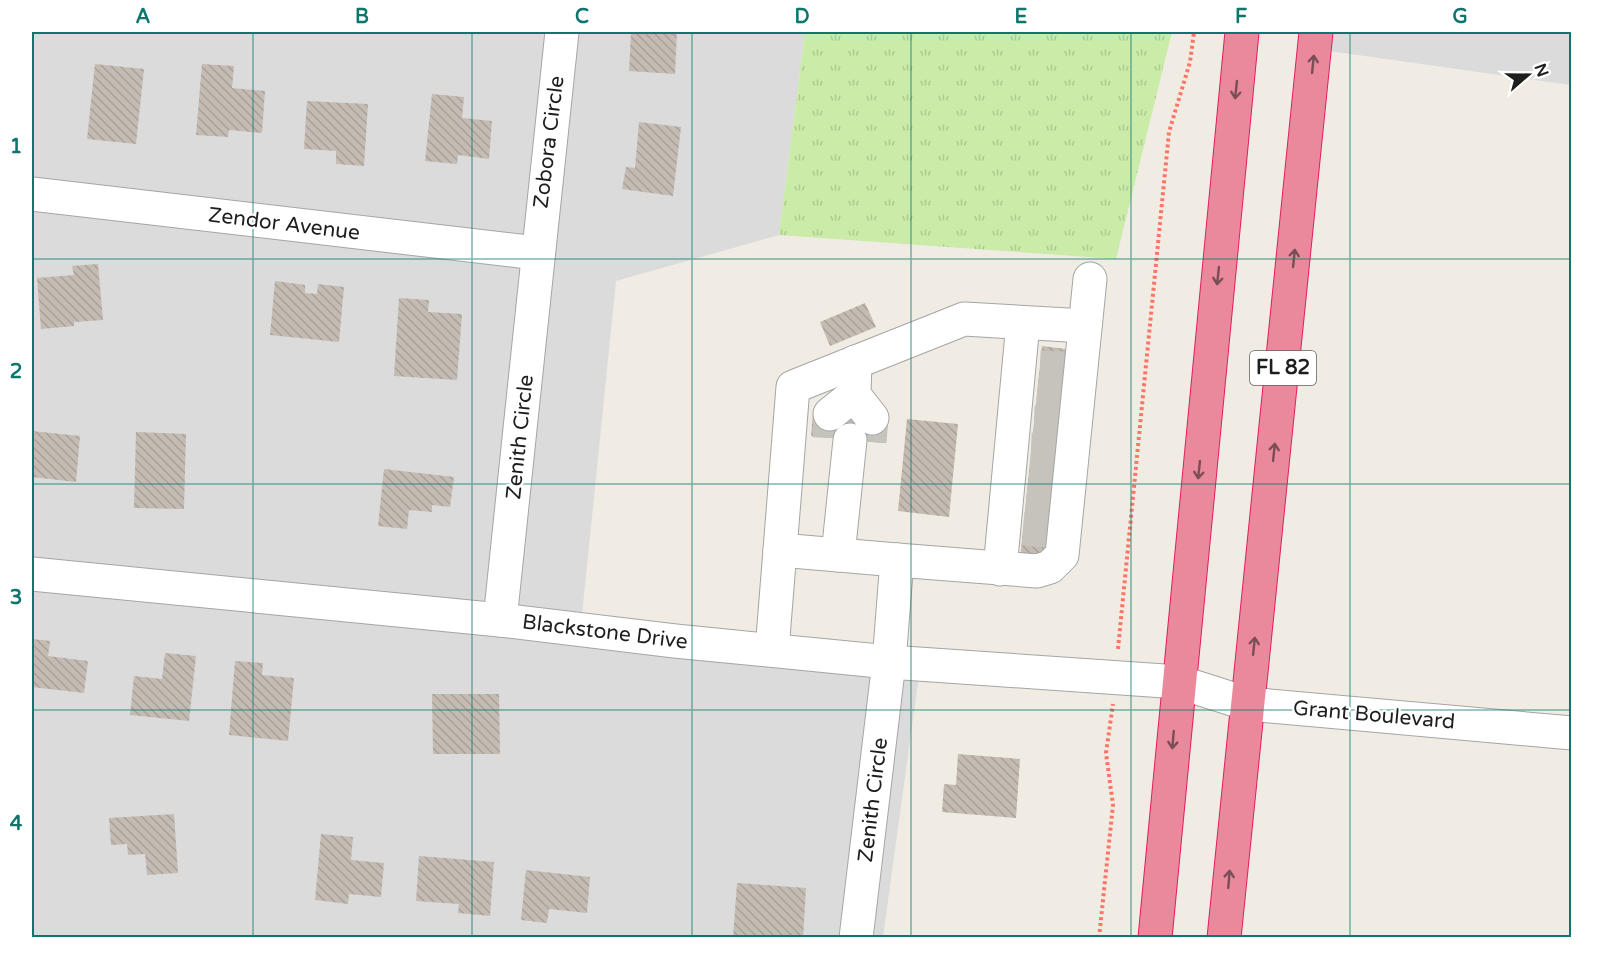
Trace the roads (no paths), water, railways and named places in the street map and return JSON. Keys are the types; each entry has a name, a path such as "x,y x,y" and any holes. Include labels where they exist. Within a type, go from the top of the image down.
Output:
{"highway":[{"path":"1155,938 1242,32"},
{"name":"FL 82","path":"1224,938 1316,32"}],"street":[{"name":"Zobora Circle","path":"537,253 562,32"},
{"name":"Zendor Avenue","path":"32,194 537,253"},
{"name":"Zenith Circle","path":"500,620 537,253"},
{"path":"1000,568 1085,326 1090,279"},
{"path":"772,651 793,387 964,320 1085,326"},
{"path":"780,550 1036,571 1050,567 1062,555 1023,323"},
{"path":"838,555 855,362"},
{"name":"Zenith Circle","path":"856,938 889,662 897,560"},
{"name":"Blackstone Drive","path":"32,574 500,620 772,651 889,662 1179,682"},
{"name":"Grant Boulevard","path":"1179,682 1248,704 1572,733"}],"tunnel":[{"path":"1040,367 1064,368"},
{"path":"1037,395 1061,397"},
{"path":"829,438 830,414"},
{"path":"870,442 872,418"},
{"path":"1034,422 1059,423"},
{"path":"1031,449 1056,450"},
{"path":"1029,476 1053,478"},
{"path":"1026,503 1050,505"},
{"path":"1023,529 1047,531"}]}
